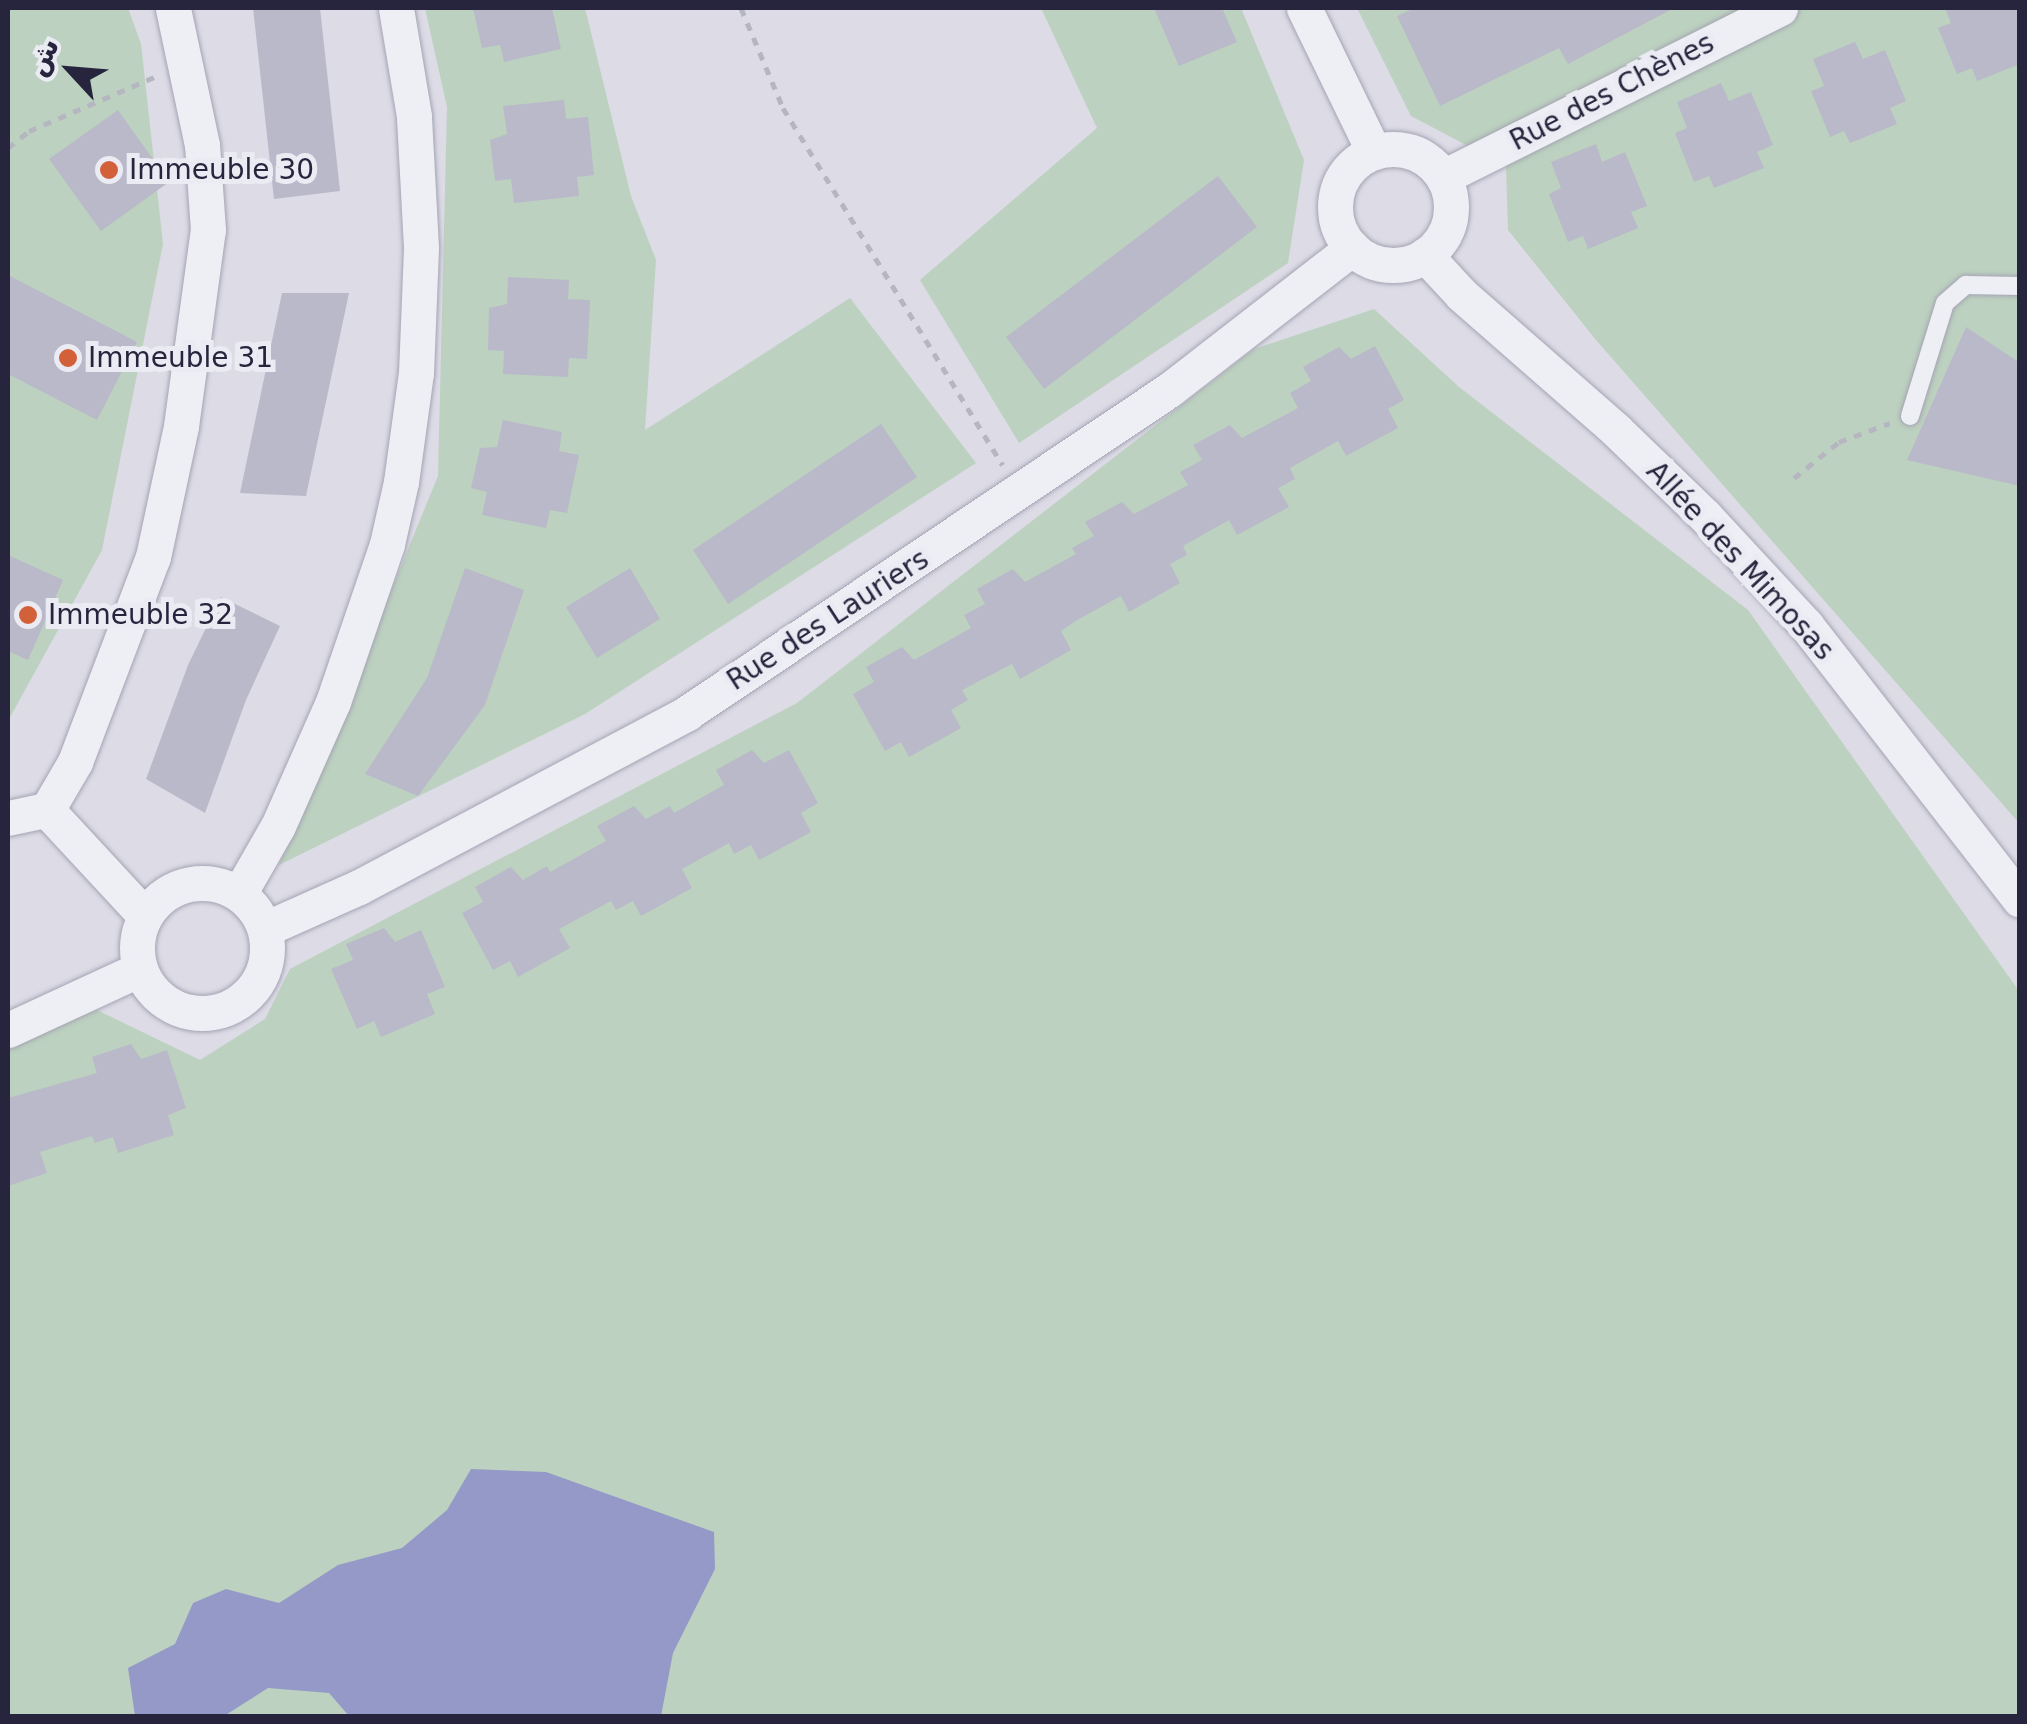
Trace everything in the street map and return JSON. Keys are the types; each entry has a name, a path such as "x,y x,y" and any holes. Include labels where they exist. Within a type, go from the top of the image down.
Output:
{"street":[{"path":"8,818 47,810 76,762 146,574 181,426 208,230 202,145 174,8"},
{"path":"239,894 284,812 333,702 387,544 401,482 416,372 421,247 414,116 396,8"},
{"path":"1304,8 1374,152"},
{"name":"Rue des Chènes","path":"1443,177 1780,8"},
{"path":"1394,149 1413,152 1443,177 1450,196 1448,223 1440,241 1425,255 1390,265 1369,260 1352,248 1338,224 1336,197 1351,167 1374,152 1394,149"},
{"name":"Rue des Lauriers","path":"264,929 360,887 687,714 1168,390 1352,248"},
{"name":"Allée des Mimosas","path":"1425,255 1462,295 1616,430 1743,557 1806,626 2020,900"},
{"path":"47,810 145,916"},
{"path":"212,884 239,894 254,909 264,929 268,950 259,980 245,998 217,1012 185,1012 166,1003 150,988 140,968 137,942 145,916 165,894 182,886 212,884"},
{"path":"8,1030 63,1008 140,968"}],"lane":[{"path":"1910,416 1945,304 1966,285 2020,286"}],"path":[{"path":"741,8 783,108 881,260 1020,493"},
{"path":"8,148 29,131 187,64"},
{"path":"1794,478 1839,442 1910,416"}],"green space":[{"path":"8,8 128,8 141,44 163,244 102,550 8,721"},
{"path":"425,8 585,8 631,196 656,260 645,430 850,298 976,463 585,714 279,865 438,476 447,107"},
{"path":"1041,8 1241,8 1304,160 1288,263 1019,443 920,280 1097,128"},
{"path":"1357,8 2019,8 2019,823 1596,340 1508,230 1506,166 1411,116"},
{"path":"1374,309 1459,387 1748,610 2019,991 2019,1716 8,1716 8,1042 97,1010 200,1060 265,1019 290,969 797,703 1254,349"}],"water":[{"path":"471,1469 546,1472 714,1532 715,1569 673,1653 661,1716 349,1716 329,1693 268,1688 224,1716 135,1716 128,1668 175,1644 193,1603 226,1589 279,1603 338,1565 402,1548 447,1510"}],"building":[{"path":"253,8 320,8 340,191 274,199"},
{"path":"473,8 552,8 561,49 504,62 500,45 482,48"},
{"path":"1154,8 1222,8 1237,42 1179,66"},
{"path":"1415,8 1674,8 1568,64 1559,48 1440,106 1397,16"},
{"path":"1945,8 2020,8 2020,64 1977,81 1972,68 1957,74 1938,28 1951,23"},
{"path":"1855,42 1863,59 1885,50 1906,101 1890,108 1897,124 1850,143 1844,131 1830,137 1811,91 1824,86 1813,59"},
{"path":"1721,83 1729,101 1751,92 1773,145 1757,152 1764,168 1714,188 1709,176 1694,182 1675,133 1687,128 1677,102"},
{"path":"564,100 566,119 588,117 594,175 577,177 579,196 514,203 511,179 495,181 490,140 507,134 503,106"},
{"name":"Immeuble 30","path":"118,110 169,182 101,231 49,159"},
{"path":"1596,144 1602,162 1625,152 1647,206 1631,212 1638,228 1588,249 1583,236 1568,242 1549,194 1561,188 1551,162"},
{"path":"1218,176 1257,227 1044,389 1006,337"},
{"name":"Immeuble 31","path":"8,275 137,342 97,420 8,374"},
{"path":"508,277 569,280 568,299 590,300 587,359 569,358 568,377 503,374 504,351 488,350 489,308 507,304"},
{"path":"282,293 349,293 306,496 240,493"},
{"path":"1966,327 2020,363 2020,486 1907,460"},
{"path":"1375,346 1404,400 1388,409 1398,428 1346,456 1338,441 1290,468 1295,479 1278,488 1289,507 1237,535 1229,520 1183,546 1187,555 1170,564 1180,583 1129,612 1121,596 1077,620 1061,631 1071,650 1020,679 1012,664 962,690 968,700 951,710 961,728 909,757 901,742 885,751 853,694 874,682 866,667 902,647 914,660 971,628 964,615 985,604 977,589 1013,569 1025,582 1076,554 1072,548 1094,536 1085,522 1122,502 1134,514 1188,485 1180,472 1202,460 1193,445 1230,425 1242,438 1298,408 1290,393 1311,381 1303,367 1339,347 1351,359"},
{"path":"503,420 562,432 559,451 579,455 567,513 550,510 546,528 482,515 487,492 471,488 480,448 497,447"},
{"path":"881,424 917,477 728,604 693,550"},
{"name":"Immeuble 32","path":"8,555 63,580 28,660 8,651"},
{"path":"465,568 524,590 485,705 418,796 365,774 427,678"},
{"path":"630,568 660,619 597,658 566,607"},
{"path":"221,597 280,626 246,700 205,813 146,779 188,665"},
{"path":"752,750 764,763 789,750 818,803 801,813 811,832 759,860 751,845 734,854 729,843 682,869 692,888 641,916 633,901 616,910 611,901 559,929 570,948 518,977 510,961 493,970 462,913 483,902 475,887 511,867 523,880 547,866 550,872 606,841 597,826 634,806 646,819 670,806 674,813 724,785 716,770"},
{"path":"384,928 395,942 421,930 445,987 427,994 435,1014 381,1037 374,1021 357,1029 331,969 353,960 346,944"},
{"path":"131,1044 141,1059 167,1050 186,1108 168,1115 174,1135 118,1153 113,1137 95,1143 92,1136 40,1152 47,1173 8,1186 8,1098 97,1073 92,1057"}],"place":[{"name":"Immeuble 30","path":"109,170"},
{"name":"Immeuble 31","path":"68,358"},
{"name":"Immeuble 32","path":"28,615"}]}
